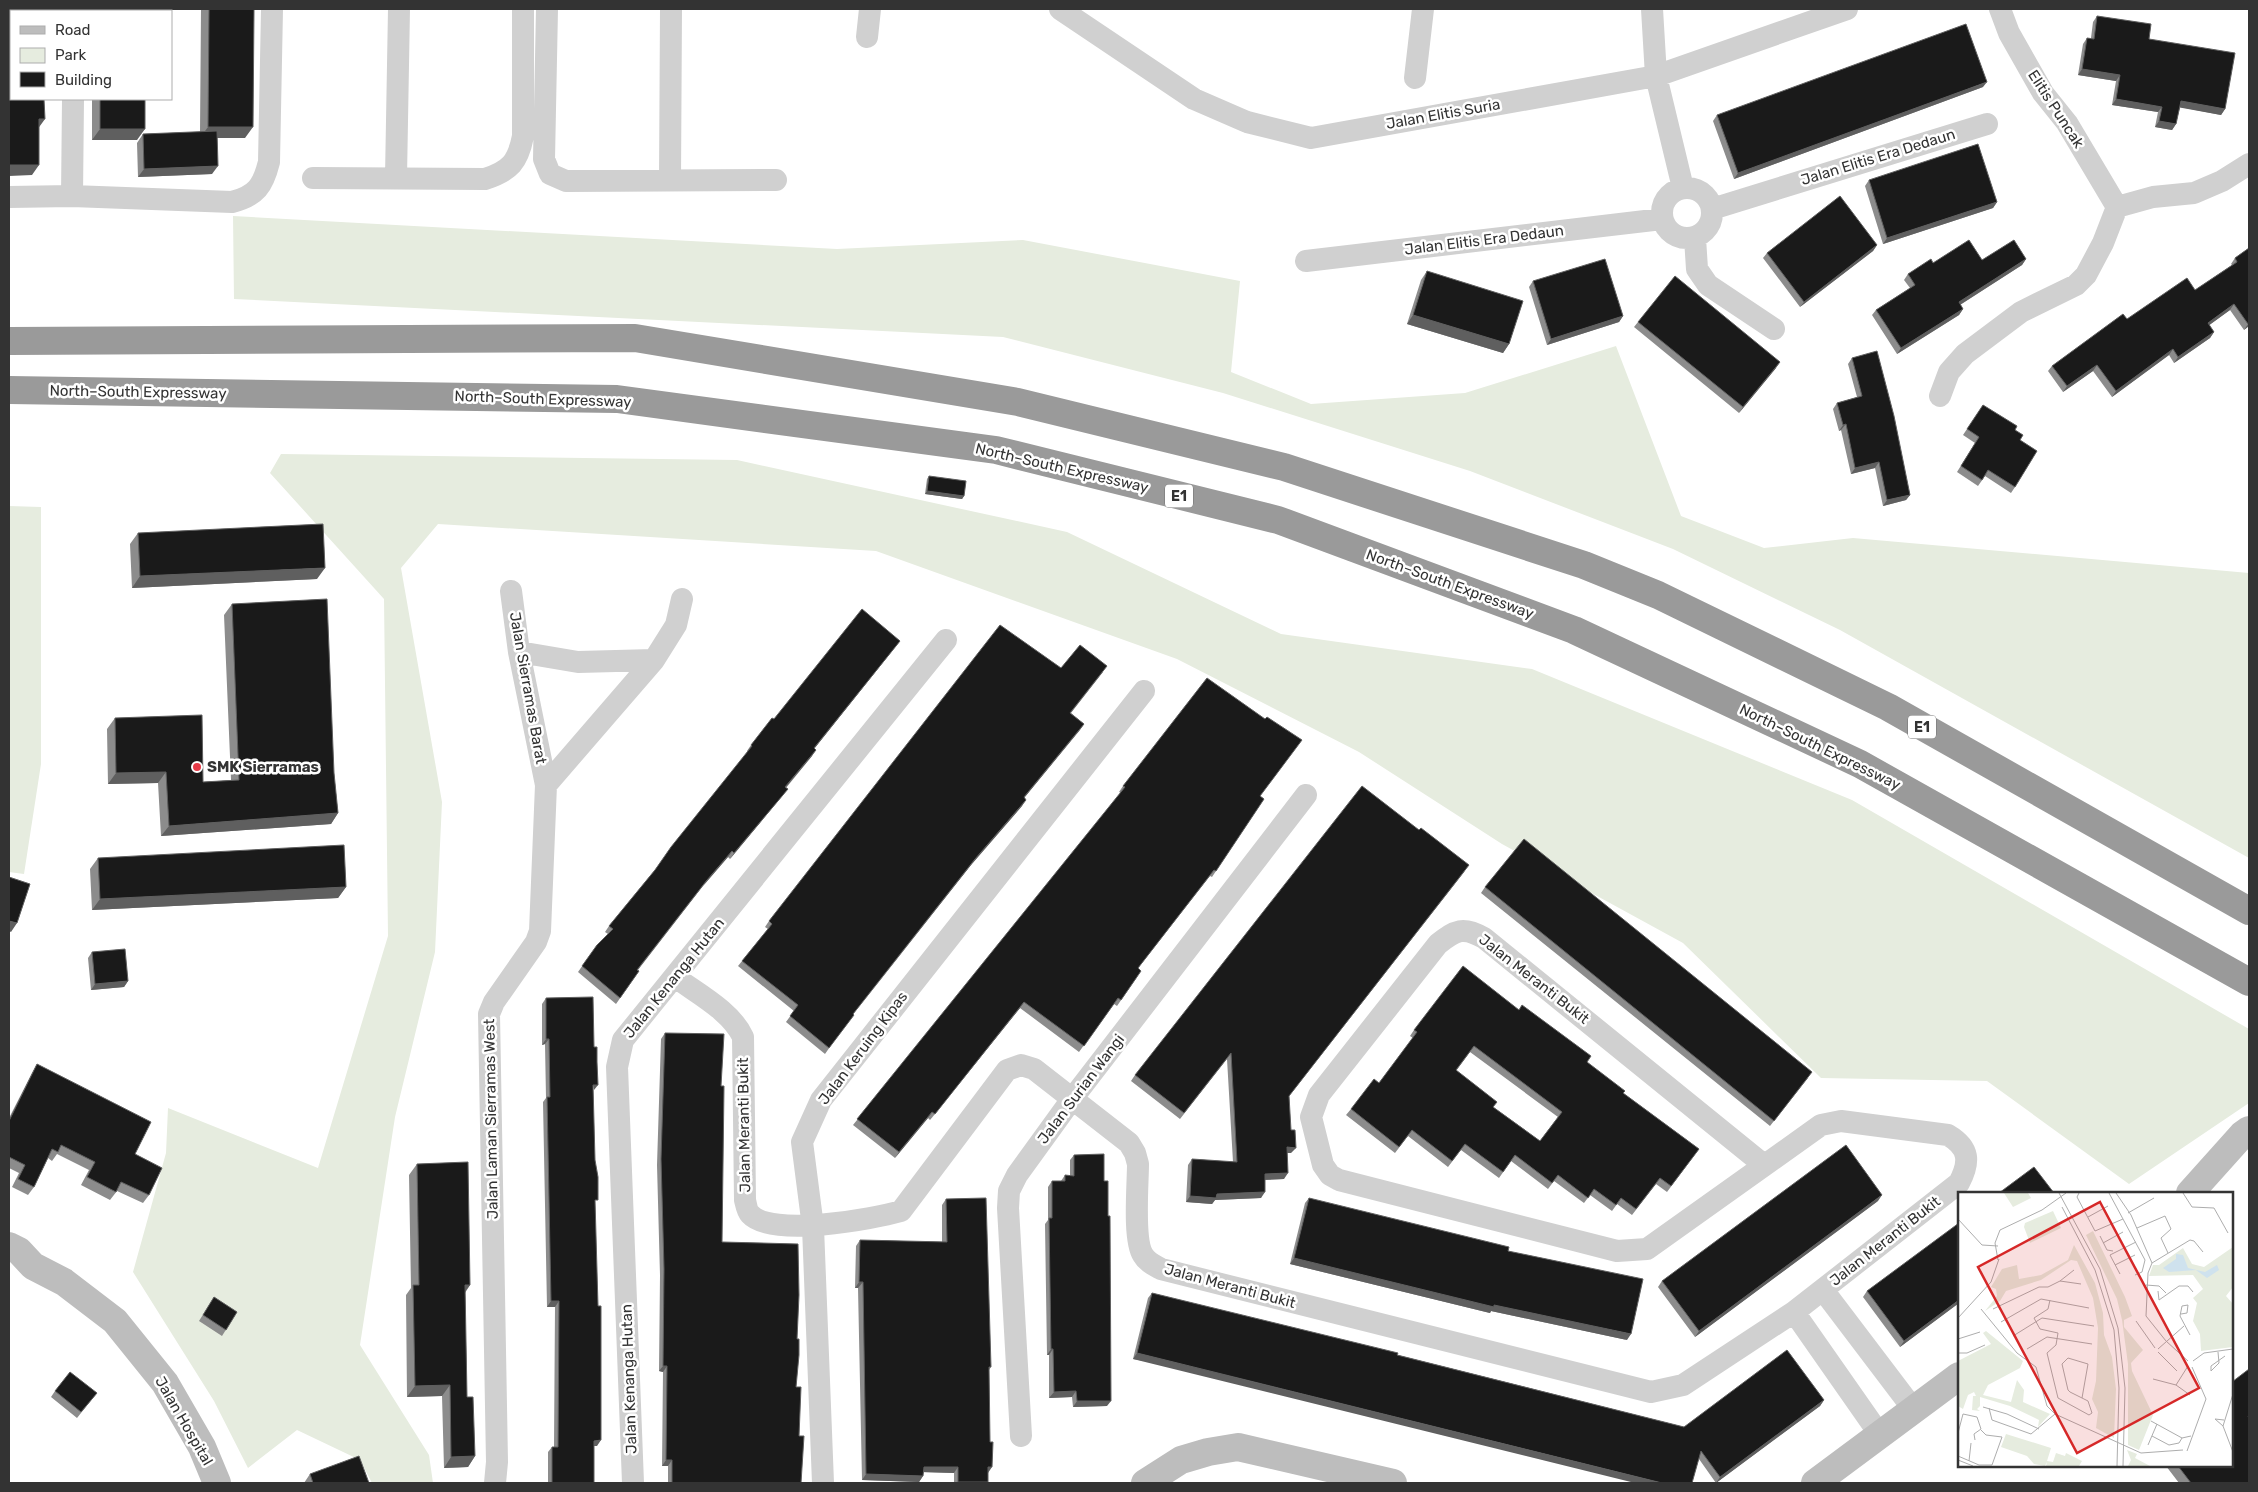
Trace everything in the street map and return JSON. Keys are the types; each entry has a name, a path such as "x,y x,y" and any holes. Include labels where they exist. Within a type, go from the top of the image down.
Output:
{"highway":[{"name":"E1","path":"9,341 635,338 1018,402 1284,467 1584,565 1658,595 1888,707 2249,911"},
{"name":"North–South Expressway","path":"9,390 617,399 996,450 1278,520 1574,630 1860,764 2249,982"}],"street":[{"path":"9,197 72,196 232,202 246,198 265,179 269,162 272,9"},
{"path":"396,177 399,9"},
{"path":"313,178 485,179 502,174 512,165 520,151 523,136 523,9"},
{"path":"547,9 544,159 550,174 566,181 776,180"},
{"path":"670,180 671,9"},
{"path":"867,36 870,9"},
{"name":"Jalan Elitis Suria","path":"1060,9 1194,99 1247,122 1311,138 1656,76 1847,9"},
{"path":"1415,78 1423,9"},
{"path":"1652,9 1656,76 1683,188"},
{"name":"Elitis Puncak","path":"2000,9 2009,33 2043,93 2066,123 2117,207"},
{"path":"72,196 73,100"},
{"name":"Jalan Elitis Era Dedaun","path":"1712,209 1987,124"},
{"path":"1940,396 1949,372 1965,354 2021,312 2076,285 2086,275 2103,243 2117,207 2153,197 2194,193 2222,182 2249,164"},
{"path":"1683,188 1698,190 1705,195 1712,209 1710,223 1695,238 1678,237 1671,233 1662,219 1661,211 1668,196 1683,188"},
{"name":"Jalan Elitis Era Dedaun","path":"1306,261 1662,219"},
{"path":"1695,238 1698,269 1708,285 1774,329"},
{"name":"Jalan Sierramas Barat","path":"511,591 519,652 546,785"},
{"path":"546,785 654,660 676,625 682,599"},
{"name":"Jalan Kenanga Hutan","path":"633,1483 617,1067 623,1040 946,640"},
{"path":"519,652 578,662 654,660"},
{"name":"Jalan Keruing Kipas","path":"823,1483 813,1226 802,1142 821,1100 1144,691"},
{"name":"Jalan Laman Sierramas West","path":"495,1483 497,1452 488,1020 490,1008 536,942 540,932 546,785"},
{"name":"Jalan Surian Wangi","path":"1020,1436 1008,1208 1009,1191 1017,1175 1072,1099 1306,795"},
{"name":"Jalan Meranti Bukit","path":"675,977 729,1018 738,1026 743,1037 745,1200 750,1214 761,1222 813,1226 877,1218 901,1211 1007,1070 1021,1065 1034,1068 1129,1143 1136,1153 1138,1164 1138,1241 1142,1254 1149,1262 1161,1269 1651,1392 1683,1385 1794,1312 1959,1183 1967,1168 1966,1155 1960,1142 1948,1136 1841,1121 1821,1125 1647,1249 1618,1252 1339,1180 1330,1175 1323,1165 1311,1117 1319,1095 1438,944 1460,930 1472,931 1484,938 1764,1165"},
{"path":"2191,1192 2242,1135 2249,1130"},
{"name":"Jalan Hospital","path":"9,1246 21,1265 64,1282 115,1321 165,1383 202,1447 217,1483"},
{"name":"Jalan Meranti Bukit","path":"1823,1290 1914,1410"},
{"path":"1794,1312 1880,1435"},
{"path":"1815,1483 1958,1377"},
{"path":"1144,1483 1181,1460 1208,1452 1238,1448 1393,1483"}],"green space":[{"path":"233,216 837,249 1023,240 1240,281 1231,372 1311,404 1465,393 1616,346 1681,516 1764,548 1853,538 2249,573 2249,858 1840,630 1673,549 1470,471 1223,393 1003,337 234,299"},
{"path":"281,454 737,460 1067,532 1281,634 1532,669 1852,800 2249,1029 2249,1103 2129,1184 1987,1081 1821,1078 1683,943 1502,844 1359,752 1177,659 876,551 438,524 401,568 442,802 435,952 395,1117 360,1345 429,1455 433,1483 372,1483 360,1460 297,1430 248,1468 214,1401 133,1272 166,1153 168,1108 318,1168 388,936 384,599 270,473"},
{"path":"9,506 41,507 41,764 24,874 9,872"}],"building":[{"path":"100,9 146,9 146,10"},
{"path":"209,9 254,9 253,127 208,127"},
{"path":"2097,16 2151,24 2149,39 2235,53 2225,109 2181,101 2176,124 2159,121 2162,107 2116,99 2120,75 2082,69 2087,38 2094,39"},
{"path":"1966,24 1987,82 1738,173 1717,115"},
{"path":"10,42 10,100 44,100 45,119 39,119 39,165 9,165"},
{"path":"100,100 145,100 145,129 100,129"},
{"path":"217,131 218,166 144,169 143,134"},
{"path":"1978,144 1997,202 1887,238 1869,180"},
{"path":"1840,196 1877,245 1804,302 1767,253"},
{"path":"1969,240 1982,260 2014,240 2026,259 1959,302 1963,309 1901,348 1876,310 1915,285 1908,274 1931,259 1933,263"},
{"path":"2249,248 2248,324 2234,304 2208,323 2214,332 2178,357 2173,349 2116,391 2097,365 2067,386 2052,366 2123,314 2127,319 2187,278 2195,290 2237,262 2235,258"},
{"path":"1605,259 1623,316 1551,339 1533,281"},
{"path":"1427,271 1523,301 1509,344 1413,315"},
{"path":"1675,276 1780,362 1743,407 1638,322"},
{"path":"1877,351 1894,416 1910,495 1887,500 1879,462 1855,468 1846,424 1843,425 1837,403 1862,396 1852,358"},
{"path":"1983,405 2017,426 2015,430 2023,435 2020,440 2037,451 2015,487 1988,470 1982,480 1961,466 1979,437 1967,429"},
{"path":"929,476 966,481 964,496 927,491"},
{"path":"323,524 325,568 140,576 138,533"},
{"path":"327,599 334,773 338,813 169,826 166,772 116,773 115,718 202,715 203,782 239,780 232,604"},
{"path":"862,609 900,641 814,748 816,750 785,787 788,789 734,853 732,851 707,880 637,970 639,971 620,998 582,966 597,945 613,929 609,926 655,870 772,718 774,719"},
{"path":"1000,625 1061,668 1080,645 1107,666 1070,713 1084,724 1024,797 1026,800 975,859 853,1014 829,1048 790,1016 798,1005 742,961 772,924 769,921"},
{"path":"1207,678 1265,719 1267,717 1302,740 1260,796 1264,799 1216,871 1214,870 1138,968 1141,971 1121,1000 1118,998 1084,1046 1024,1002 935,1114 932,1112 899,1152 857,1119 1125,787 1123,786"},
{"path":"1362,786 1419,830 1421,828 1469,865 1289,1096 1291,1130 1295,1130 1296,1148 1287,1147 1288,1173 1265,1174 1265,1192 1217,1194 1216,1198 1190,1196 1192,1159 1237,1162 1231,1053 1184,1113 1135,1075"},
{"path":"1524,839 1812,1072 1774,1121 1485,887"},
{"path":"344,845 346,887 100,899 98,858"},
{"path":"9,877 30,884 17,923 9,921"},
{"path":"125,949 128,981 95,984 92,952"},
{"path":"1463,966 1519,1010 1522,1005 1591,1056 1587,1062 1625,1091 1623,1093 1699,1149 1671,1186 1660,1178 1636,1209 1621,1198 1616,1205 1594,1189 1588,1198 1558,1175 1552,1183 1515,1155 1503,1172 1465,1144 1452,1161 1412,1130 1399,1147 1351,1109 1374,1079 1379,1083 1417,1032 1414,1030","holes":["1474,1046 1562,1112 1540,1141 1493,1107 1497,1102 1456,1070"]},
{"path":"593,997 594,1047 597,1047 598,1085 593,1085 595,1160 598,1177 598,1200 595,1200 598,1306 601,1306 601,1440 594,1441 594,1483 552,1483 552,1447 558,1447 559,1301 551,1301 547,1097 550,1097 549,1039 546,1039 546,998"},
{"path":"665,1033 724,1034 721,1086 724,1086 722,1242 798,1244 799,1295 797,1339 799,1339 799,1355 796,1387 801,1387 799,1436 804,1436 801,1483 672,1483 672,1460 666,1460 667,1366 663,1366 664,1269 661,1159"},
{"path":"37,1064 151,1122 135,1154 162,1168 149,1195 121,1182 116,1192 87,1177 95,1162 61,1145 58,1152 52,1149 34,1187 18,1179 25,1165 9,1157 9,1121"},
{"path":"1846,1145 1882,1195 1699,1331 1662,1281"},
{"path":"1104,1154 1104,1181 1108,1181 1108,1216 1110,1216 1111,1401 1077,1401 1076,1391 1054,1392 1053,1349 1051,1349 1049,1218 1052,1218 1052,1181 1065,1181 1065,1175 1074,1176 1074,1155"},
{"path":"468,1162 470,1285 465,1285 467,1397 473,1397 475,1456 451,1457 450,1385 415,1386 413,1285 419,1285 417,1164"},
{"path":"2034,1167 2053,1192 2000,1192"},
{"path":"986,1198 991,1367 989,1367 990,1442 993,1442 992,1467 988,1467 988,1482 958,1482 958,1467 924,1467 923,1476 866,1474 863,1282 859,1282 860,1240 947,1242 946,1199"},
{"path":"1309,1198 1509,1247 1508,1251 1643,1279 1631,1334 1494,1305 1494,1307 1294,1258"},
{"path":"1958,1224 1958,1301 1904,1341 1867,1291"},
{"path":"1152,1293 1398,1353 1397,1355 1684,1427 1787,1350 1824,1400 1720,1477 1701,1451 1692,1483 1662,1483 1137,1353"},
{"path":"214,1297 237,1312 226,1330 203,1315"},
{"path":"2249,1369 2249,1483 2191,1483 2179,1467 2233,1467 2233,1381"},
{"path":"70,1372 97,1393 81,1412 55,1391"},
{"path":"359,1456 369,1483 313,1483 310,1474"}],"place":[{"name":"SMK Sierramas","path":"197,767"}]}
